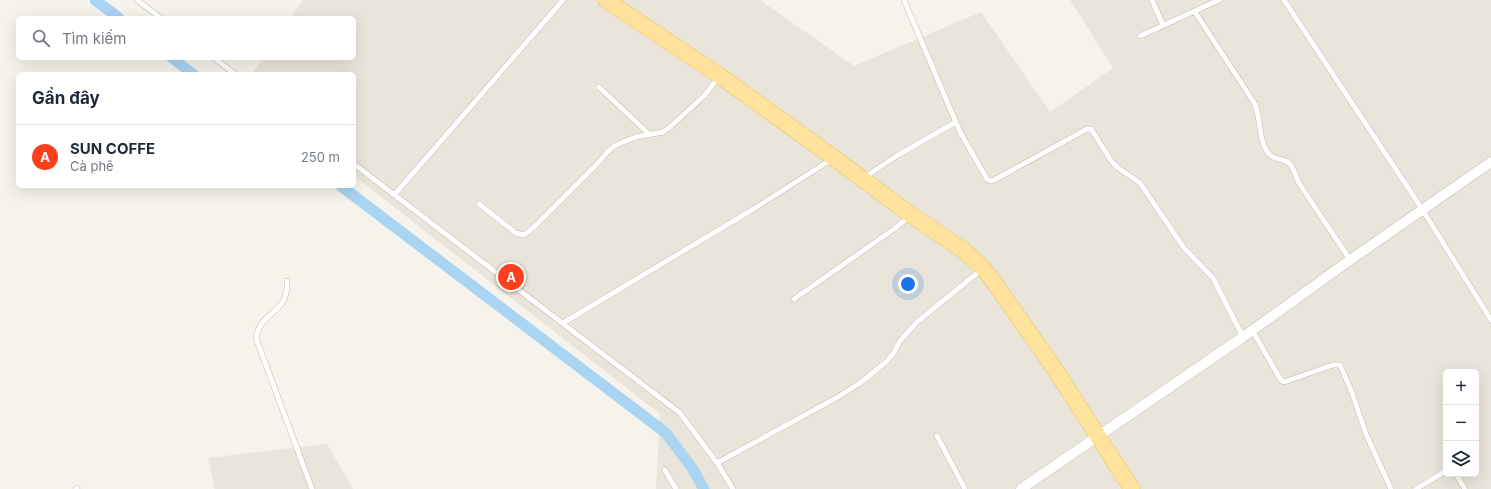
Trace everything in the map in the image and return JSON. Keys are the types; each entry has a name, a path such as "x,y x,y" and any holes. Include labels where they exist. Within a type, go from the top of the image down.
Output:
{"main road":[{"path":"606,0 720,76 911,215 963,250 983,268 996,284 1052,365 1132,489"}],"street":[{"path":"1021,489 1243,337 1422,209 1491,162"}],"lane":[{"path":"137,0 158,16"},
{"path":"395,194 563,0"},
{"path":"904,0 960,132 987,178 992,181 1087,129 1091,129 1112,162 1140,183 1184,248 1213,278 1243,337"},
{"path":"1152,0 1163,25"},
{"path":"1140,36 1219,0"},
{"path":"1284,0 1422,209 1491,320"},
{"path":"1195,12 1254,104 1259,116 1261,136 1268,153 1273,158 1286,160 1291,165 1299,184 1350,260"},
{"path":"217,60 232,72"},
{"path":"479,204 516,233 524,235 535,226 600,161 607,152 616,145 627,140 662,132 670,127 704,96 720,76"},
{"path":"599,87 649,134"},
{"path":"862,179 898,155 956,122"},
{"path":"563,323 752,210 834,158"},
{"path":"356,165 680,413 717,463 733,489"},
{"path":"794,299 894,229 911,215"},
{"path":"717,463 838,397 860,383 886,362 893,354 900,341 917,322 983,268"},
{"path":"287,281 288,291 285,301 262,322 257,331 256,338 312,489"},
{"path":"1252,330 1281,380 1284,382 1333,365 1340,365 1351,390 1366,434 1391,489"},
{"path":"937,436 965,489"},
{"path":"665,470 676,489"},
{"path":"1416,489 1443,473"},
{"path":"1458,477 1465,489"}],"shaded area":[{"path":"303,0 760,0 854,66 981,12 1050,112 1113,68 1070,0 1491,0 1491,489 656,489 660,414 356,178 356,72 253,72 262,60 356,60 356,16 292,16"},
{"path":"327,444 353,489 215,489 208,458"}],"waterway":[{"path":"95,0 116,16"},
{"path":"175,60 190,72"},
{"path":"344,188 666,433 692,468 704,489"}],"place":[{"name":"SUN COFFE","path":"511,277"}]}
